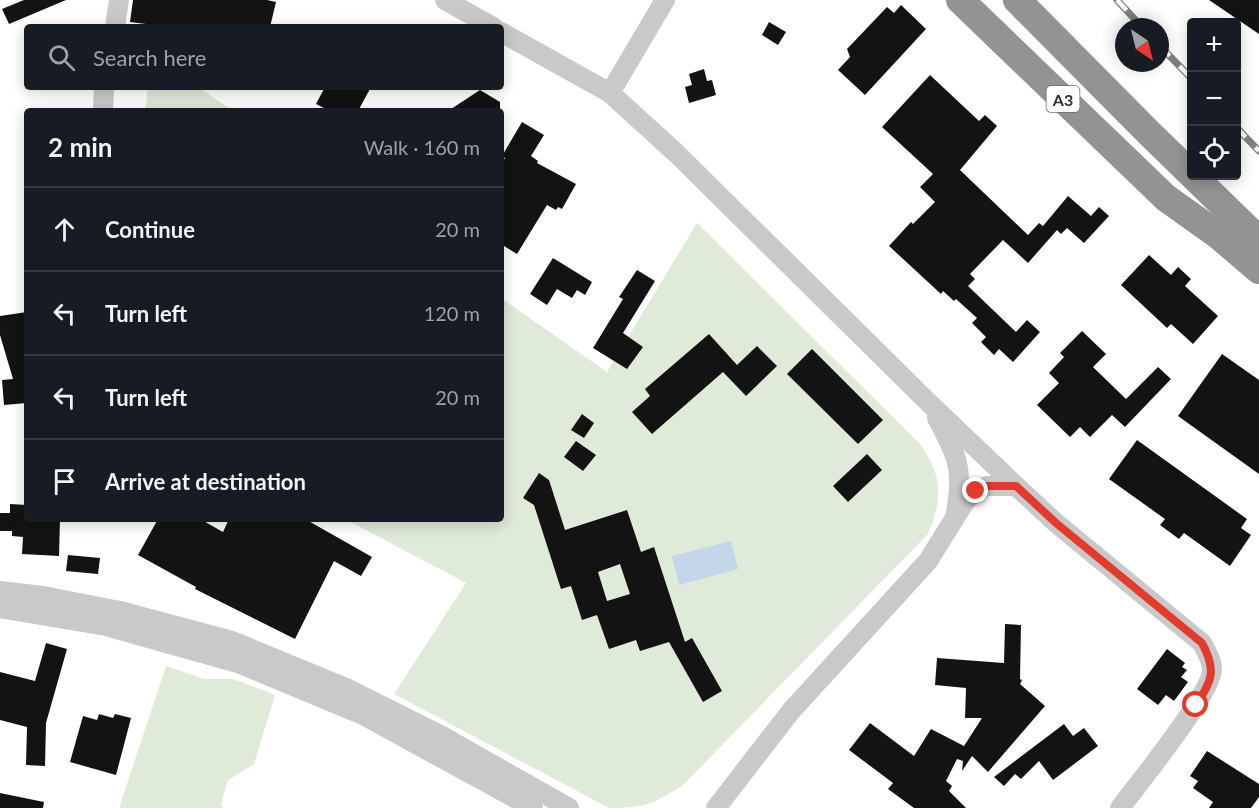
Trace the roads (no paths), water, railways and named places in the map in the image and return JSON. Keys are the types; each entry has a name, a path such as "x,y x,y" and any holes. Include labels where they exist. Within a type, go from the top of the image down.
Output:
{"highway":[{"name":"A3","path":"960,0 1166,198 1259,270"},
{"name":"A3","path":"1017,0 1216,200 1259,240"},
{"path":"1166,198 1259,287"},
{"path":"1216,200 1259,228"}],"street":[{"path":"116,24 120,0"},
{"path":"445,0 488,24"},
{"path":"609,93 666,0"},
{"path":"504,34 609,93 696,173 1016,486 1056,523 1202,643 1210,658 1212,670 1209,684 1120,808"},
{"path":"103,108 104,90"},
{"path":"928,402 951,444 958,464 961,486 955,517"},
{"path":"716,808 791,711 928,561 966,500 976,491 987,486 1016,486"},
{"path":"0,591 43,596 120,611 232,641 346,688 442,736 569,808"},
{"path":"0,608 106,626 238,663 363,715 533,808"}],"water":[{"path":"731,541 738,569 679,585 672,556"}],"railway":[{"path":"1117,0 1134,18"},
{"path":"1169,55 1187,74"},
{"path":"1241,132 1259,151"}]}
